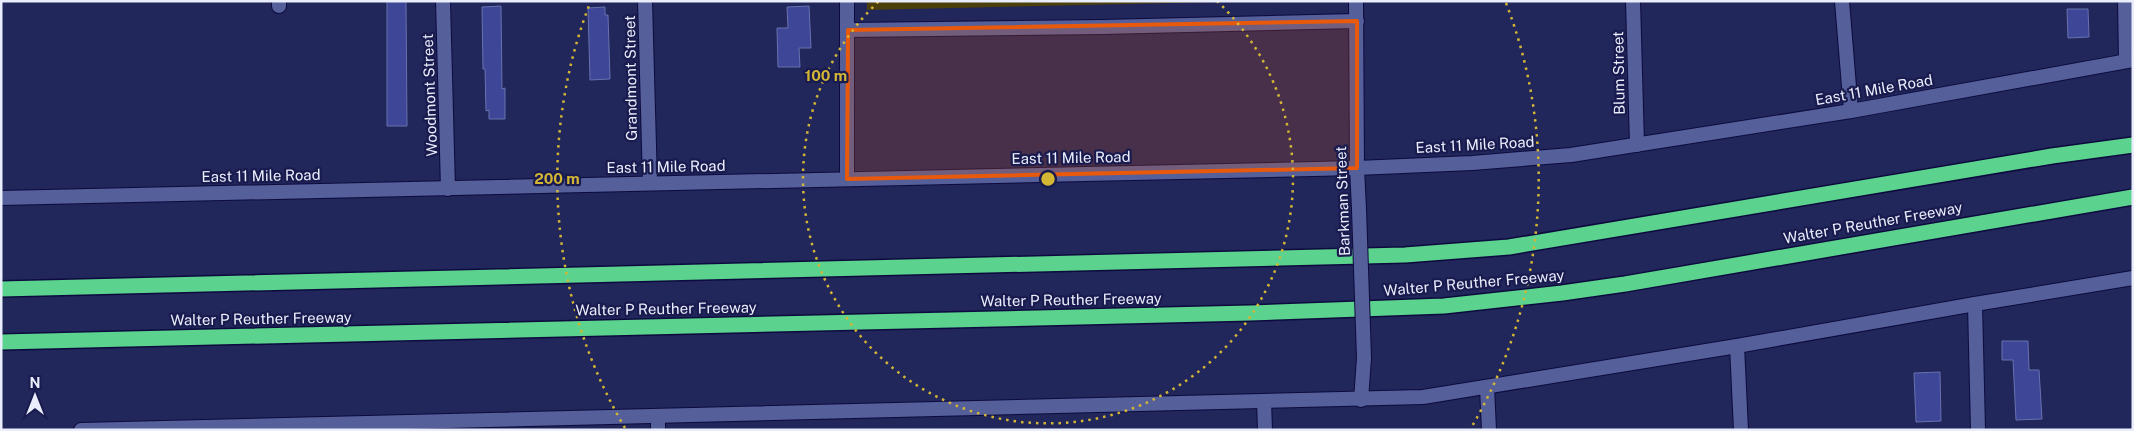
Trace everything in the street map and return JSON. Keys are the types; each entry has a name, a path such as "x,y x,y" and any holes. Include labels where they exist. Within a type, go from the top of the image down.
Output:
{"highway":[{"path":"1,289 1424,254 1509,247 2052,156 2133,145"},
{"name":"Walter P Reuther Freeway","path":"1,342 1230,314 1444,306 1625,284 2133,197"}],"main road":[{"name":"Woodmont Street","path":"444,1 448,189"},
{"name":"Grandmont Street","path":"646,1 650,183"},
{"path":"847,1 847,179"},
{"name":"Barkman Street","path":"1356,1 1357,168 1364,358 1361,400"},
{"name":"Blum Street","path":"1633,1 1637,145"},
{"path":"1842,1 1851,110"},
{"path":"2125,1 2129,61"},
{"path":"848,30 1111,27 1357,21"},
{"name":"East 11 Mile Road","path":"1,198 1357,168 1525,159 1571,155 1637,145 1851,110 2129,61"},
{"path":"81,430 658,423 1423,397 1737,346 2133,278"},
{"path":"1974,304 1978,430"},
{"path":"1737,346 1741,430"},
{"path":"1487,387 1489,430"},
{"path":"1264,401 1265,430"}],"highlighted area":[{"path":"1357,21 1357,168 847,179 848,30"}],"shaded area":[{"path":"867,1 1262,1 867,10"}],"building":[{"path":"387,1 406,1 407,126 387,126"},
{"path":"501,6 502,89 505,88 505,119 489,119 489,110 486,111 485,69 483,69 482,7"},
{"path":"809,6 811,48 799,48 800,67 778,67 777,28 788,28 787,7"},
{"path":"605,7 605,15 608,15 610,79 590,80 588,8"},
{"path":"2067,9 2088,9 2089,37 2068,38"},
{"path":"2002,341 2028,341 2029,370 2039,370 2042,419 2016,420 2013,360 2002,360"},
{"path":"1940,372 1941,421 1916,422 1914,373"}]}
